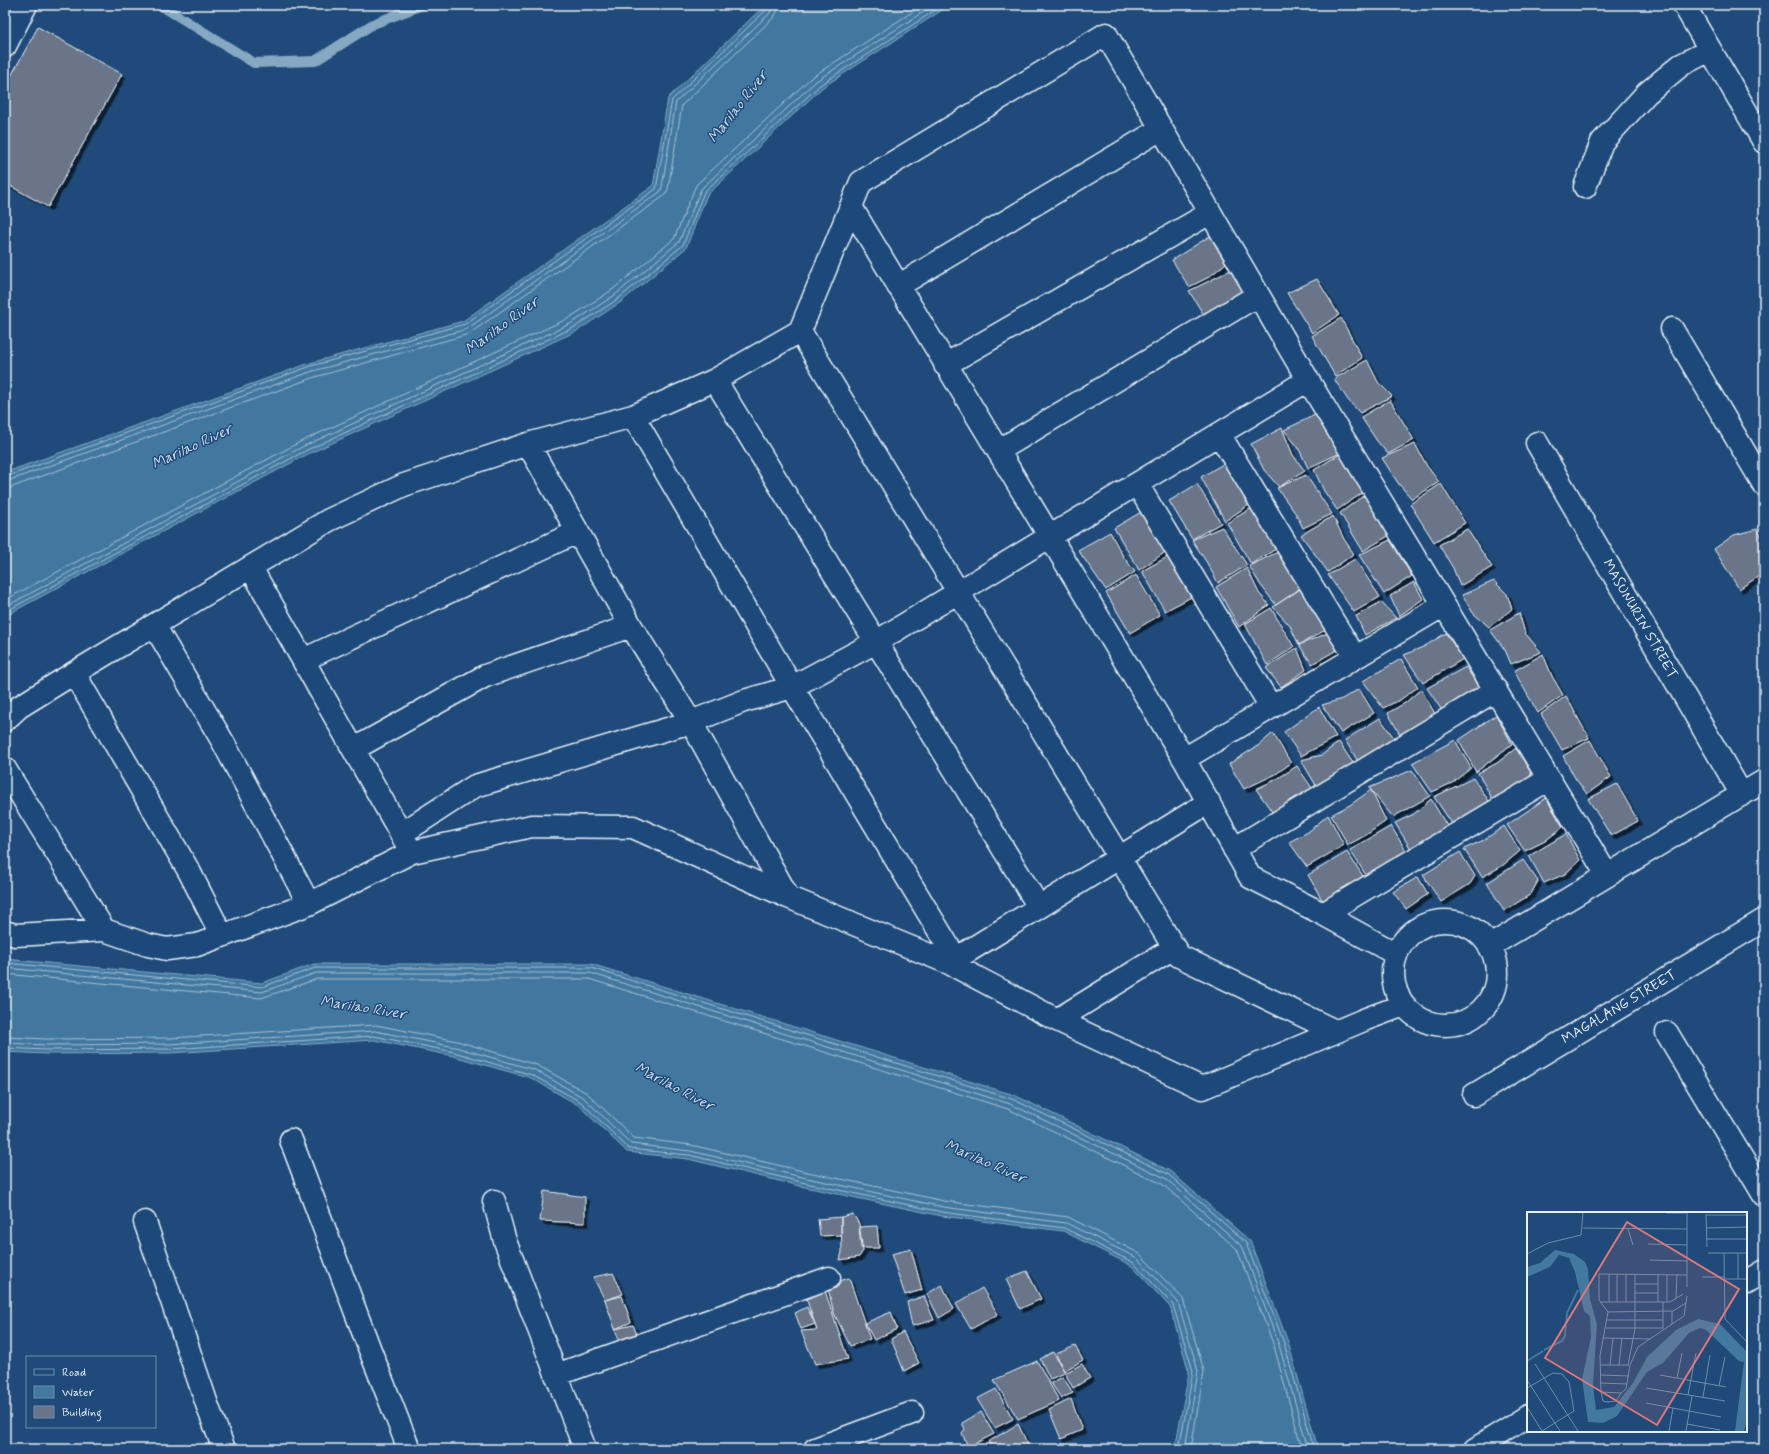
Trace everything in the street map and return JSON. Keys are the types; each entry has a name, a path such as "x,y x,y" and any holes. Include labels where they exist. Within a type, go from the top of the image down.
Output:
{"street":[{"path":"5,46 26,5"},
{"path":"1684,5 1764,142"},
{"path":"5,720 19,708 74,673 329,520 404,485 528,444 633,416 715,380 800,331 861,182 1106,34 1308,380 1607,876"},
{"path":"1585,187 1602,142 1647,93 1680,66 1710,50"},
{"path":"898,286 1161,129"},
{"path":"851,207 1184,758 1250,877 1323,914 1396,954"},
{"path":"946,365 1210,213"},
{"path":"998,451 1258,295"},
{"path":"1672,329 1764,485"},
{"path":"800,331 1180,956 1335,1032"},
{"path":"715,380 1039,907"},
{"path":"5,932 15,935 104,930 148,945 167,949 196,945 309,904 406,843 475,786 691,722 744,701 792,687 876,642 1308,380"},
{"path":"633,416 953,961"},
{"path":"1219,434 1355,657"},
{"name":"MASUNURIN STREET","path":"1538,442 1742,795"},
{"path":"528,444 631,626 691,722 788,897"},
{"path":"1136,484 1271,707"},
{"path":"303,660 577,532"},
{"path":"251,568 406,843"},
{"path":"1184,758 1444,606"},
{"path":"154,625 223,742 309,904"},
{"path":"354,749 485,676 631,626"},
{"path":"74,673 190,873 222,936"},
{"path":"1234,849 1496,690"},
{"path":"5,769 104,930"},
{"path":"1323,914 1549,779"},
{"path":"1490,946 1764,782"},
{"path":"953,961 1208,802"},
{"path":"406,843 532,826 633,827 788,897 953,961 1057,1020 1202,1088 1335,1032 1404,1005"},
{"path":"1440,920 1455,921 1469,926 1481,934 1490,946 1496,960 1497,976 1494,992 1486,1006 1475,1016 1460,1023 1445,1025 1429,1023 1415,1016 1404,1005 1395,989 1392,971 1396,954 1403,941 1414,931 1426,924 1440,920"},
{"name":"MAGALANG STREET","path":"1474,1095 1764,920"},
{"path":"1057,1020 1175,947"},
{"path":"1667,1033 1764,1195"},
{"path":"291,1140 409,1449"},
{"path":"494,1201 505,1241 585,1449"},
{"path":"145,1222 209,1410 224,1449"},
{"path":"1747,1281 1764,1271"},
{"path":"556,1375 829,1278"},
{"path":"815,1449 912,1413"},
{"path":"1475,1449 1527,1417"}],"water":[{"name":"Marilao River","path":"765,5 950,5 823,87 707,195 686,248 621,302 577,331 306,455 16,610 5,618 5,474 9,471 310,363 463,321 653,186 668,98"},
{"name":"Marilao River","path":"5,959 262,983 314,964 591,964 1014,1095 1170,1171 1250,1241 1288,1342 1318,1449 1175,1449 1189,1372 1170,1307 1132,1266 1063,1231 942,1216 800,1186 688,1159 627,1152 578,1105 531,1078 453,1056 374,1040 170,1053 46,1054 5,1052"}],"building":[{"path":"38,27 122,74 48,207 5,183 5,87"},
{"path":"1210,236 1226,263 1209,277 1189,287 1172,260"},
{"path":"1231,270 1248,295 1207,320 1189,291"},
{"path":"1317,279 1339,315 1312,333 1287,293"},
{"path":"1341,318 1362,358 1335,376 1312,336"},
{"path":"1367,360 1378,382 1392,396 1360,413 1348,400 1334,379"},
{"path":"1390,400 1414,440 1388,454 1377,441 1361,417"},
{"path":"1317,414 1328,436 1340,453 1308,468 1298,447 1284,430"},
{"path":"1282,428 1293,455 1305,471 1279,487 1264,470 1251,444"},
{"path":"1415,444 1427,466 1439,482 1412,499 1398,483 1382,458"},
{"path":"1340,454 1364,492 1337,510 1324,491 1314,470"},
{"path":"1228,461 1253,502 1225,521 1201,477"},
{"path":"1306,475 1332,514 1303,528 1296,514 1277,488"},
{"path":"1197,484 1221,523 1192,539 1169,501"},
{"path":"1441,484 1465,523 1434,542 1410,504"},
{"path":"1363,496 1367,496 1390,535 1363,551 1340,513"},
{"path":"1255,506 1281,546 1251,564 1227,523"},
{"path":"1143,511 1167,551 1139,570 1114,528"},
{"path":"1333,516 1344,539 1354,554 1328,572 1301,535"},
{"path":"1222,527 1247,565 1218,583 1192,540"},
{"path":"1467,529 1492,567 1460,586 1453,568 1439,545"},
{"path":"1757,529 1764,541 1764,573 1739,589 1714,549 1734,535"},
{"path":"1110,532 1123,556 1135,572 1106,590 1078,550"},
{"path":"1390,540 1412,576 1384,594 1359,555"},
{"path":"1280,551 1302,587 1276,605 1260,584 1249,566"},
{"path":"1171,555 1195,595 1165,611 1142,571"},
{"path":"1355,559 1380,597 1354,612 1328,575"},
{"path":"1247,568 1259,593 1269,605 1239,627 1216,587"},
{"path":"1136,575 1160,615 1130,633 1106,593"},
{"path":"1494,581 1507,594 1512,609 1489,627 1473,613 1462,595"},
{"path":"1414,582 1423,599 1399,616 1390,596"},
{"path":"1302,588 1327,629 1299,645 1290,626 1273,607"},
{"path":"1381,602 1396,618 1365,635 1356,616"},
{"path":"1271,608 1294,647 1267,665 1245,624"},
{"path":"1519,613 1525,633 1541,652 1511,664 1505,650 1490,630"},
{"path":"1328,633 1337,650 1312,664 1299,645"},
{"path":"1446,633 1463,659 1423,683 1404,655 1425,646"},
{"path":"1297,648 1306,670 1281,687 1266,668"},
{"path":"1543,654 1552,676 1563,695 1538,713 1514,671"},
{"path":"1401,659 1418,687 1400,700 1383,708 1363,681"},
{"path":"1466,667 1482,693 1445,715 1427,688"},
{"path":"1359,689 1374,713 1341,733 1322,705 1342,699"},
{"path":"1421,689 1438,719 1403,740 1388,713 1405,703"},
{"path":"1566,696 1589,738 1562,750 1541,714"},
{"path":"1319,707 1336,737 1301,756 1284,732"},
{"path":"1496,715 1512,744 1476,772 1459,740"},
{"path":"1380,718 1397,742 1359,763 1345,740"},
{"path":"1273,733 1291,763 1276,774 1244,789 1229,764 1259,745"},
{"path":"1455,740 1471,768 1452,783 1432,792 1412,763"},
{"path":"1590,740 1611,777 1587,794 1575,778 1563,756"},
{"path":"1339,742 1357,769 1320,792 1301,760 1322,755"},
{"path":"1516,748 1531,773 1530,778 1494,802 1478,773 1497,763"},
{"path":"1297,766 1314,791 1275,816 1256,789 1277,779"},
{"path":"1412,770 1430,796 1393,817 1369,788"},
{"path":"1473,778 1489,801 1473,817 1453,825 1434,797"},
{"path":"1617,784 1638,821 1611,836 1588,799"},
{"path":"1371,790 1386,821 1348,845 1331,815 1350,805"},
{"path":"1546,798 1563,827 1545,841 1525,851 1507,825"},
{"path":"1431,799 1447,826 1432,840 1411,849 1395,823 1414,814"},
{"path":"1328,815 1344,845 1307,867 1289,842 1308,832"},
{"path":"1391,826 1408,854 1369,880 1350,850"},
{"path":"1504,826 1520,851 1502,866 1482,877 1464,849 1484,840"},
{"path":"1566,834 1580,860 1565,874 1544,883 1529,856"},
{"path":"1347,852 1363,876 1326,907 1308,875"},
{"path":"1460,852 1475,876 1470,884 1441,902 1423,875"},
{"path":"1523,860 1538,881 1531,894 1504,911 1487,883"},
{"path":"1418,877 1428,894 1406,909 1393,892"},
{"path":"544,1191 585,1197 585,1223 540,1221"},
{"path":"853,1214 859,1224 863,1251 859,1257 840,1260 842,1252 841,1217"},
{"path":"841,1217 841,1235 820,1236 818,1219"},
{"path":"877,1226 879,1248 861,1248 859,1227"},
{"path":"911,1249 922,1290 905,1295 891,1254"},
{"path":"1027,1271 1041,1299 1020,1309 1006,1279"},
{"path":"613,1273 623,1294 605,1300 593,1277"},
{"path":"849,1278 870,1339 850,1346 834,1313 827,1285"},
{"path":"823,1285 848,1359 815,1364 801,1331 817,1330 803,1289"},
{"path":"942,1285 954,1309 939,1318 927,1294"},
{"path":"982,1288 998,1314 971,1329 956,1304"},
{"path":"622,1296 631,1322 615,1329 605,1300"},
{"path":"924,1296 934,1320 912,1326 907,1302"},
{"path":"807,1307 815,1324 801,1329 795,1313"},
{"path":"891,1312 897,1329 874,1340 865,1323"},
{"path":"633,1325 641,1344 622,1349 615,1329"},
{"path":"903,1332 919,1363 904,1371 891,1339"},
{"path":"1075,1346 1083,1360 1064,1371 1056,1354"},
{"path":"1053,1352 1065,1373 1050,1379 1040,1359"},
{"path":"1037,1361 1059,1401 1018,1419 994,1380"},
{"path":"1082,1364 1090,1378 1073,1388 1065,1373"},
{"path":"1063,1377 1073,1393 1061,1398 1051,1383"},
{"path":"996,1389 1013,1419 995,1428 977,1399"},
{"path":"1071,1399 1082,1430 1061,1439 1049,1410"},
{"path":"981,1412 994,1434 968,1447 962,1433 965,1429 962,1423"},
{"path":"1018,1424 1030,1449 993,1449 988,1442"}],"waterway":[{"path":"160,5 254,63 315,61 373,24 422,5"}]}
